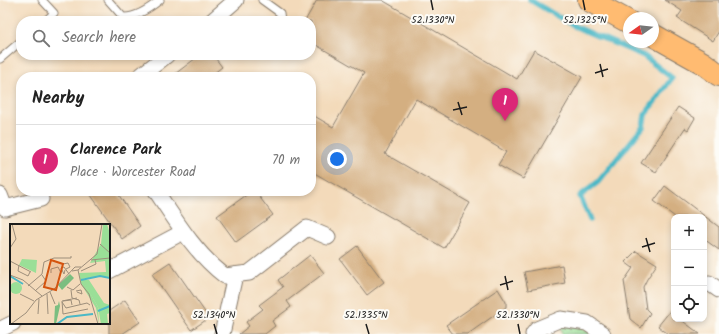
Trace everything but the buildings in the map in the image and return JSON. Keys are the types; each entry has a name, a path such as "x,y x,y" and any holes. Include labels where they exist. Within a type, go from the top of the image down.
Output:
{"highway":[{"path":"589,0 623,19"},
{"path":"659,38 703,63 719,75"}],"street":[{"path":"218,16 236,0"},
{"path":"146,72 161,60"},
{"path":"0,195 5,208 41,199"},
{"path":"159,196 183,232 216,269 225,276 249,273 307,228 328,237"},
{"path":"110,271 183,232"},
{"path":"222,334 235,275"},
{"path":"533,334 537,329 561,319 587,323 603,334"}],"lane":[{"path":"42,0 54,13 51,16"},
{"path":"108,0 122,16"},
{"path":"134,16 160,0"},
{"path":"262,0 280,13 280,16"},
{"path":"0,59 16,45"}],"green space":[{"path":"560,326 575,326 594,334 562,334"}],"waterway":[{"path":"530,0 574,26 644,56 672,78 645,115 643,127 598,182 580,196 590,220"}],"place":[{"name":"Clarence Park","path":"505,121"}]}
